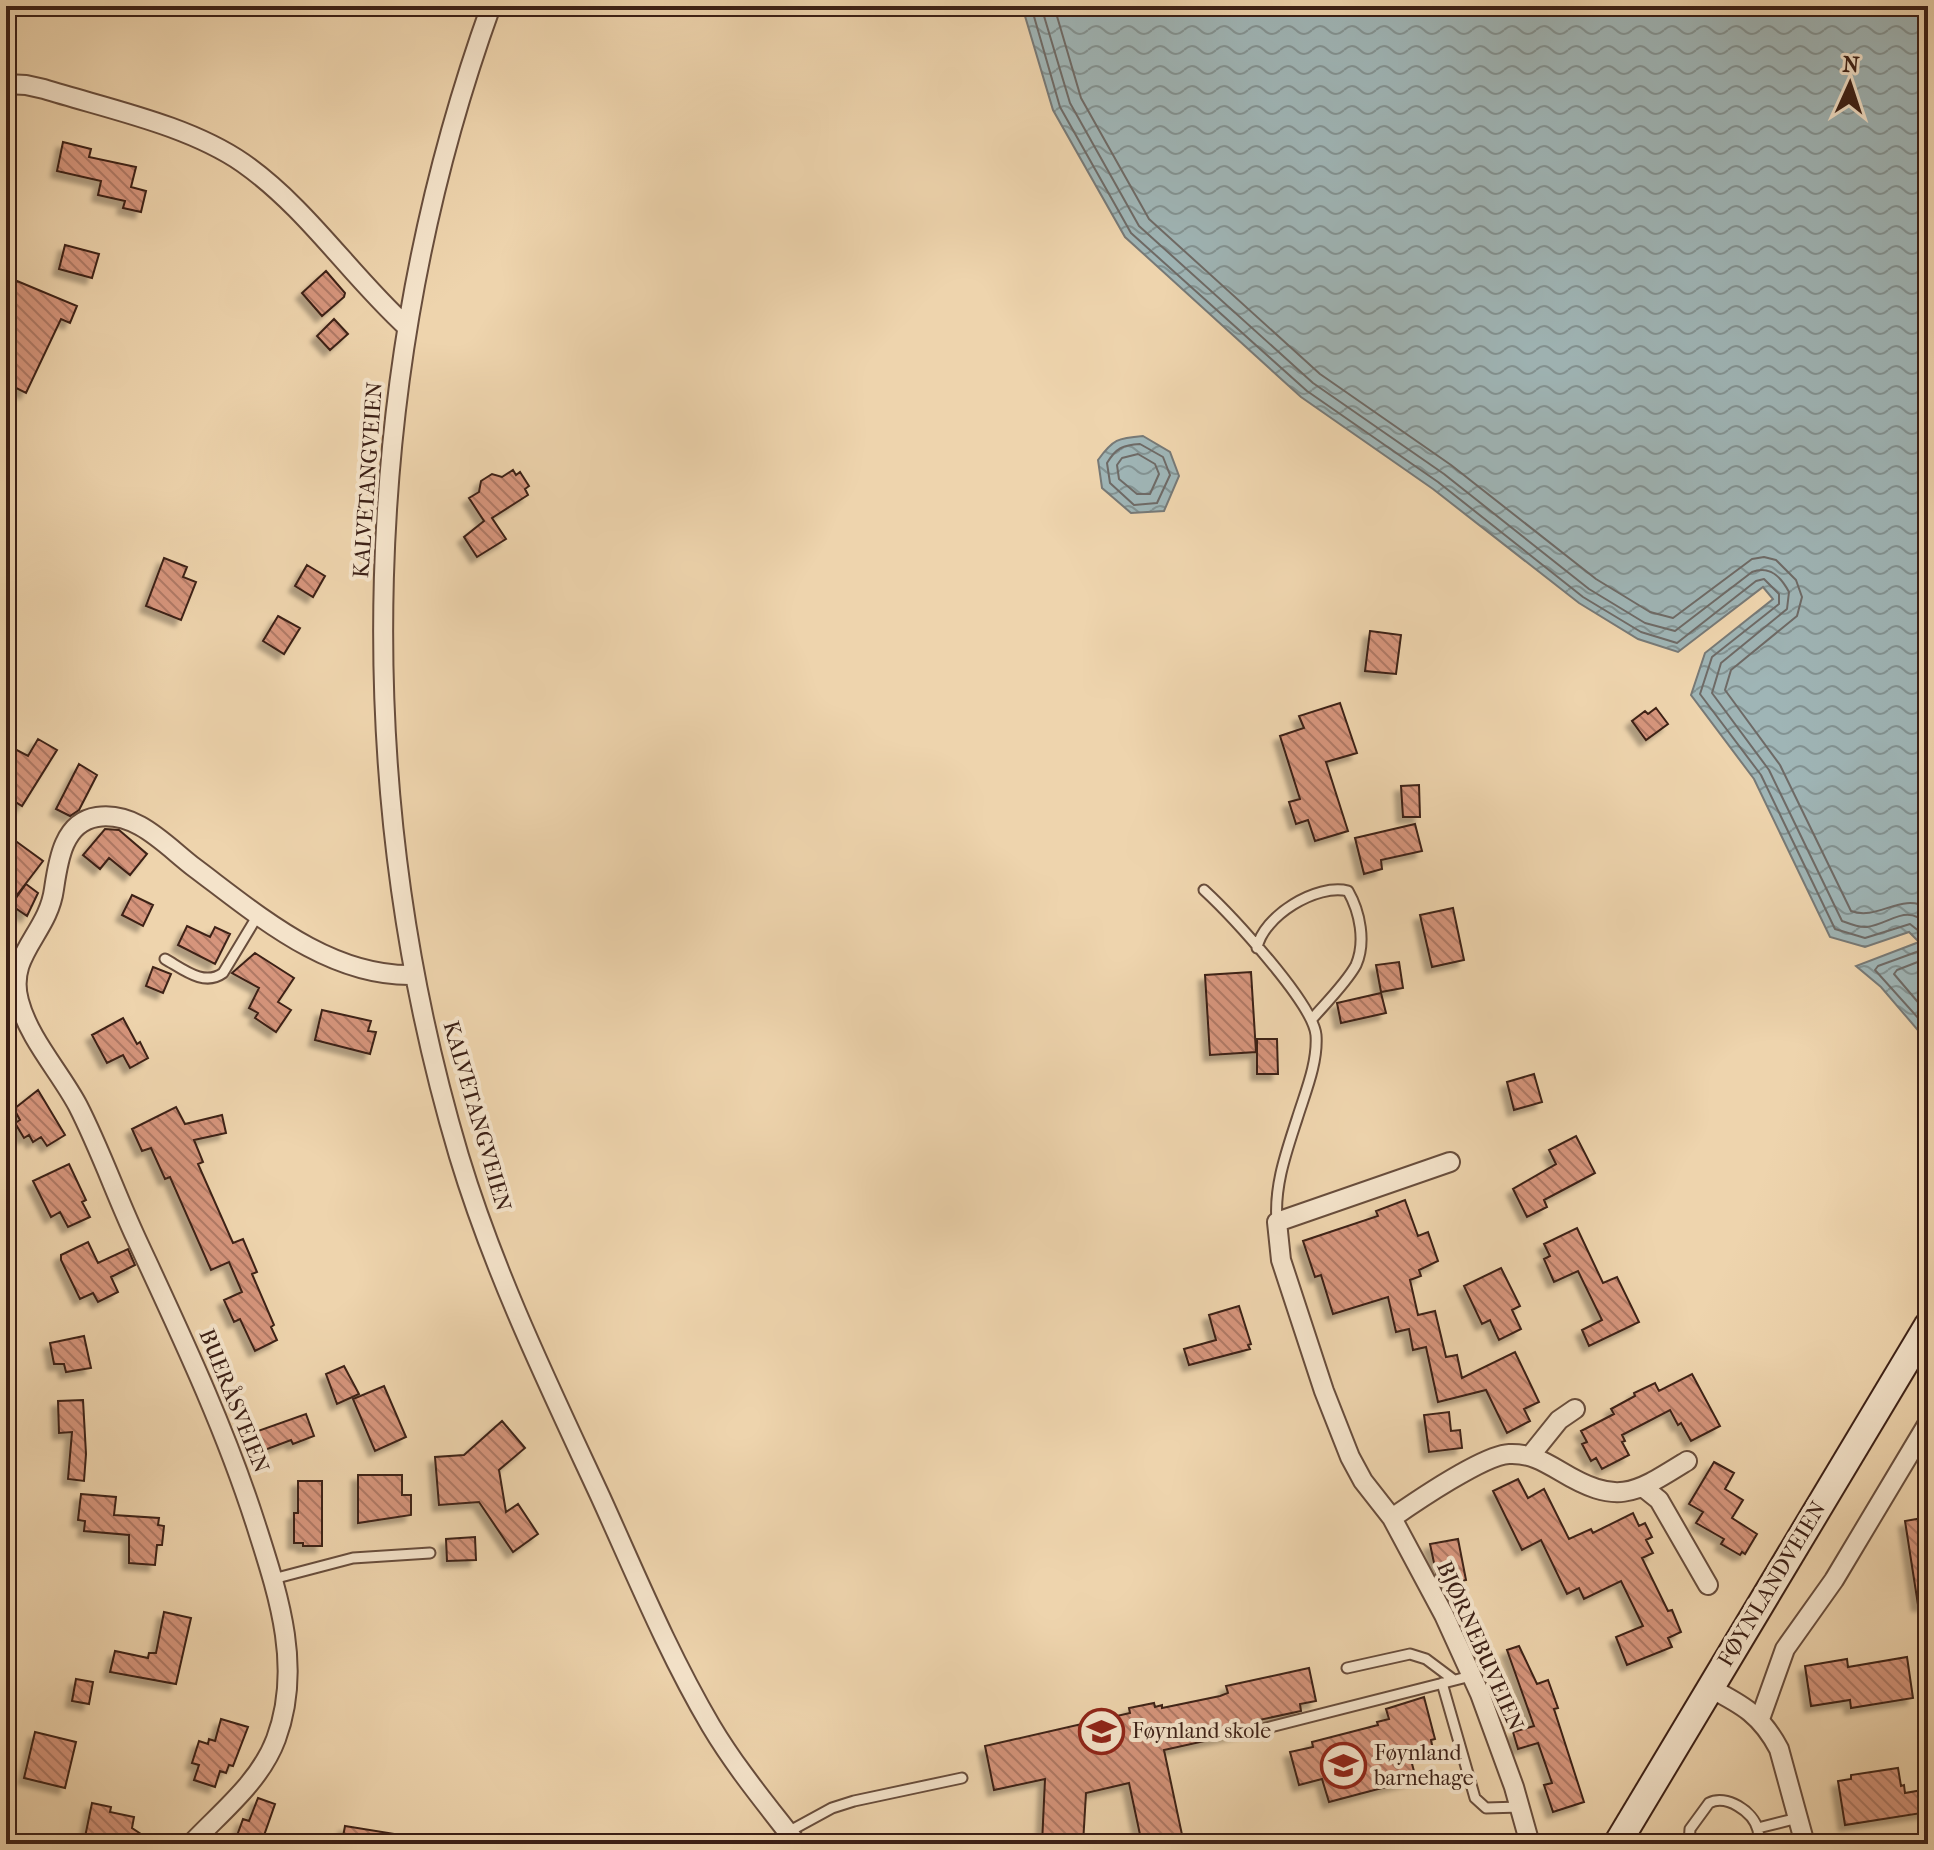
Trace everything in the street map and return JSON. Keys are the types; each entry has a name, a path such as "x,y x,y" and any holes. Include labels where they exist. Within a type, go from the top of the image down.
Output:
{"main road":[{"name":"FØYNLANDVEIEN","path":"1617,1844 1928,1325"}],"street":[{"name":"KALVETANGVEIEN","path":"491,6 435,189 407,327 388,485 383,611 390,777 397,859 415,975 459,1156 493,1258 521,1325 573,1443 687,1683 742,1774 792,1838"},
{"path":"6,84 44,89 162,126 217,147 243,163 284,197 407,327"},
{"name":"BUERÅSVEIEN","path":"191,1844 253,1779 267,1759 277,1736 286,1693 288,1664 282,1609 219,1419 79,1108 33,1031 19,1001 16,975 21,960 52,907 58,860 63,846 86,820 97,817 113,817 138,824 258,915"},
{"path":"258,915 333,960 357,967 415,975"},
{"path":"1277,1222 1450,1162"},
{"name":"BJØRNEBUVEIEN","path":"1277,1222 1281,1260 1324,1391 1350,1457 1363,1481 1392,1518 1444,1615 1463,1678 1480,1694 1530,1844"},
{"path":"1530,1456 1559,1420 1575,1409"},
{"path":"1760,1719 1785,1649 1834,1580 1928,1423"},
{"path":"1392,1518 1483,1463 1506,1454 1535,1457 1588,1488 1623,1493 1644,1488 1687,1461"},
{"path":"1644,1488 1659,1500 1708,1585"},
{"path":"1710,1688 1741,1703 1760,1719 1779,1749 1805,1844"}],"lane":[{"path":"1204,890 1257,948 1312,1019 1356,964 1360,922 1348,891 1324,890 1306,898 1265,930 1257,948"},
{"path":"165,959 198,978 215,979 223,973 258,915"},
{"name":"BJØRNEBUVEIEN","path":"1277,1222 1280,1180 1313,1064 1316,1034 1312,1019"},
{"path":"1914,1448 1928,1464"},
{"path":"273,1579 353,1558 430,1553"},
{"path":"1347,1668 1410,1654 1463,1678"},
{"path":"1266,1728 1463,1678"},
{"path":"1442,1683 1475,1798 1486,1808 1520,1807"},
{"path":"792,1838 832,1808 962,1778"},
{"path":"1689,1844 1690,1829 1709,1803 1724,1799 1735,1804 1758,1828 1758,1844"},
{"path":"1758,1828 1798,1818"}],"water":[{"path":"1022,6 1928,6 1928,1042 1881,987 1856,966 1919,942 1909,932 1865,947 1830,937 1754,779 1691,695 1705,653 1773,599 1763,587 1678,652 1638,639 1579,603 1433,489 1301,397 1125,237 1053,110"},
{"path":"1143,436 1170,452 1179,476 1164,511 1131,513 1102,488 1098,460 1117,441"}],"building":[{"path":"63,142 91,149 89,157 136,167 131,187 146,191 141,212 123,208 125,201 98,195 101,181 57,171"},
{"path":"65,245 99,254 92,278 59,269"},
{"path":"326,271 345,293 322,316 302,293"},
{"path":"17,281 77,306 70,323 61,319 26,393 6,383 6,304"},
{"path":"334,319 348,334 330,350 317,336"},
{"path":"513,470 516,475 520,472 529,486 525,489 528,495 492,518 506,539 477,557 464,537 484,521 469,498 479,492 481,481 492,474 502,477"},
{"path":"164,558 187,567 183,577 196,582 181,620 146,606"},
{"path":"307,565 325,576 313,597 295,586"},
{"path":"278,616 300,628 284,654 263,641"},
{"path":"1370,631 1401,635 1396,674 1365,671"},
{"path":"1340,703 1357,753 1326,762 1348,831 1315,841 1308,820 1296,824 1289,802 1300,799 1280,736 1304,728 1299,716"},
{"path":"1656,708 1668,724 1646,740 1632,721 1645,711 1648,714"},
{"path":"38,739 57,750 22,806 6,796 6,764 15,749 28,756"},
{"path":"79,764 97,775 79,810 70,816 56,809"},
{"path":"1419,785 1420,817 1403,817 1401,786"},
{"path":"1415,824 1422,851 1381,860 1382,869 1364,874 1355,838"},
{"path":"105,829 119,830 147,854 130,875 109,858 100,869 83,855"},
{"path":"6,834 43,861 17,895 6,886"},
{"path":"26,884 38,893 27,916 11,905"},
{"path":"132,895 153,905 143,926 122,915"},
{"path":"1453,908 1464,960 1432,967 1420,915"},
{"path":"187,926 210,937 215,927 230,934 215,964 178,945"},
{"path":"255,953 294,978 278,1002 291,1010 276,1032 255,1018 258,1013 249,1008 259,988 232,973"},
{"path":"1399,962 1403,988 1381,992 1376,965"},
{"path":"153,967 171,974 163,993 146,986"},
{"path":"1251,972 1256,1052 1210,1055 1205,975"},
{"path":"1381,993 1386,1013 1341,1023 1337,1003"},
{"path":"322,1010 371,1021 368,1031 376,1032 370,1054 315,1040"},
{"path":"123,1018 148,1058 130,1068 123,1055 107,1063 92,1035"},
{"path":"1257,1039 1277,1039 1278,1074 1257,1074"},
{"path":"1534,1074 1542,1102 1514,1110 1507,1082"},
{"path":"38,1090 65,1135 47,1146 41,1137 33,1142 29,1135 24,1138 15,1123 20,1120 14,1109"},
{"path":"176,1107 185,1124 222,1115 226,1133 194,1140 203,1162 198,1164 233,1243 243,1239 257,1272 252,1274 274,1325 271,1327 277,1340 255,1351 240,1319 234,1322 224,1300 242,1292 229,1262 211,1270 170,1177 165,1179 151,1148 142,1151 132,1129"},
{"path":"1576,1136 1595,1173 1544,1200 1547,1207 1527,1217 1513,1189 1556,1164 1549,1150"},
{"path":"69,1164 86,1200 82,1202 90,1217 68,1227 60,1212 51,1217 33,1181"},
{"path":"1405,1200 1418,1236 1428,1232 1438,1261 1419,1270 1421,1276 1410,1280 1418,1315 1435,1311 1446,1357 1457,1355 1462,1378 1515,1352 1539,1402 1524,1409 1530,1421 1507,1433 1486,1390 1438,1402 1426,1347 1413,1350 1409,1329 1396,1332 1388,1297 1333,1314 1321,1275 1315,1277 1303,1241 1378,1216 1376,1211"},
{"path":"1577,1228 1603,1283 1617,1277 1639,1322 1589,1346 1582,1330 1602,1320 1578,1271 1554,1282 1544,1259 1550,1256 1544,1244"},
{"path":"88,1242 98,1263 128,1249 135,1265 111,1277 118,1292 98,1302 93,1293 80,1299 61,1260 61,1255"},
{"path":"1501,1268 1520,1306 1512,1310 1521,1329 1499,1340 1490,1320 1482,1324 1464,1286"},
{"path":"1239,1306 1250,1349 1189,1365 1184,1349 1216,1340 1209,1315"},
{"path":"84,1336 91,1368 66,1372 64,1364 54,1364 50,1343"},
{"path":"344,1366 359,1394 337,1404 326,1374"},
{"path":"1692,1374 1720,1426 1691,1441 1670,1410 1622,1435 1629,1455 1602,1469 1596,1458 1591,1461 1582,1444 1587,1442 1581,1431 1614,1414 1611,1409 1635,1396 1634,1393 1655,1383 1659,1391"},
{"path":"384,1386 406,1437 375,1451 353,1399"},
{"path":"83,1400 84,1481 68,1479 72,1432 59,1433 58,1401"},
{"path":"1449,1412 1451,1431 1460,1430 1462,1448 1429,1452 1424,1415"},
{"path":"306,1414 314,1436 293,1444 291,1440 262,1451 255,1432"},
{"path":"502,1421 525,1448 499,1470 506,1512 518,1504 538,1534 513,1552 479,1502 439,1505 435,1457 464,1455"},
{"path":"1714,1462 1734,1473 1725,1489 1743,1500 1732,1518 1757,1534 1745,1554 1742,1552 1740,1555 1721,1544 1724,1539 1696,1523 1703,1512 1689,1504"},
{"path":"358,1475 402,1475 402,1495 411,1495 411,1515 358,1523"},
{"path":"1518,1479 1528,1498 1544,1489 1569,1539 1591,1529 1593,1533 1633,1513 1639,1526 1645,1523 1652,1537 1646,1540 1653,1553 1642,1558 1681,1632 1668,1638 1672,1647 1627,1665 1616,1637 1643,1626 1621,1581 1584,1599 1579,1588 1567,1594 1541,1540 1522,1550 1493,1491"},
{"path":"298,1481 322,1481 322,1546 294,1543"},
{"path":"81,1494 116,1497 114,1515 159,1518 158,1525 164,1526 162,1545 157,1545 155,1565 129,1563 129,1535 84,1531 85,1521 78,1520"},
{"path":"1928,1517 1928,1604 1918,1605 1905,1521"},
{"path":"475,1537 476,1560 447,1561 446,1539"},
{"path":"1458,1539 1466,1580 1441,1585 1430,1544"},
{"path":"164,1612 191,1618 176,1684 110,1672 115,1651 148,1658 149,1653 156,1653"},
{"path":"1519,1646 1537,1684 1548,1680 1558,1708 1554,1709 1584,1802 1553,1812 1544,1785 1552,1783 1538,1743 1518,1749 1513,1732 1534,1726 1507,1650"},
{"path":"1907,1657 1913,1698 1851,1708 1850,1700 1811,1706 1805,1666 1847,1659 1848,1667"},
{"path":"1309,1668 1316,1701 1300,1704 1301,1711 1259,1720 1259,1729 1164,1750 1184,1844 1142,1844 1129,1783 1086,1793 1083,1844 1042,1844 1045,1779 994,1790 985,1746 1130,1713 1129,1708 1154,1703 1155,1707 1162,1705 1162,1708 1220,1696 1228,1693 1226,1686"},
{"path":"76,1679 93,1682 89,1704 72,1701"},
{"path":"1424,1697 1435,1739 1431,1740 1433,1749 1410,1756 1416,1779 1329,1802 1322,1779 1299,1785 1290,1752 1313,1747 1312,1742 1378,1725 1377,1722 1389,1719 1386,1709"},
{"path":"221,1719 248,1727 233,1766 229,1765 226,1773 220,1771 215,1787 194,1780 199,1765 192,1763 199,1741 208,1744 209,1739 215,1741"},
{"path":"35,1732 76,1742 65,1788 24,1778"},
{"path":"1898,1768 1905,1793 1928,1789 1928,1812 1845,1825 1838,1781 1851,1779 1851,1775"},
{"path":"258,1798 275,1804 261,1844 234,1844 243,1819 249,1821"},
{"path":"92,1803 111,1807 110,1812 134,1817 132,1828 156,1844 120,1844 85,1837"},
{"path":"345,1826 395,1834 395,1844 342,1842"}],"place":[{"name":"Føynland skole","path":"1101,1731"},
{"name":"Føynland barnehage","path":"1343,1766"}]}
